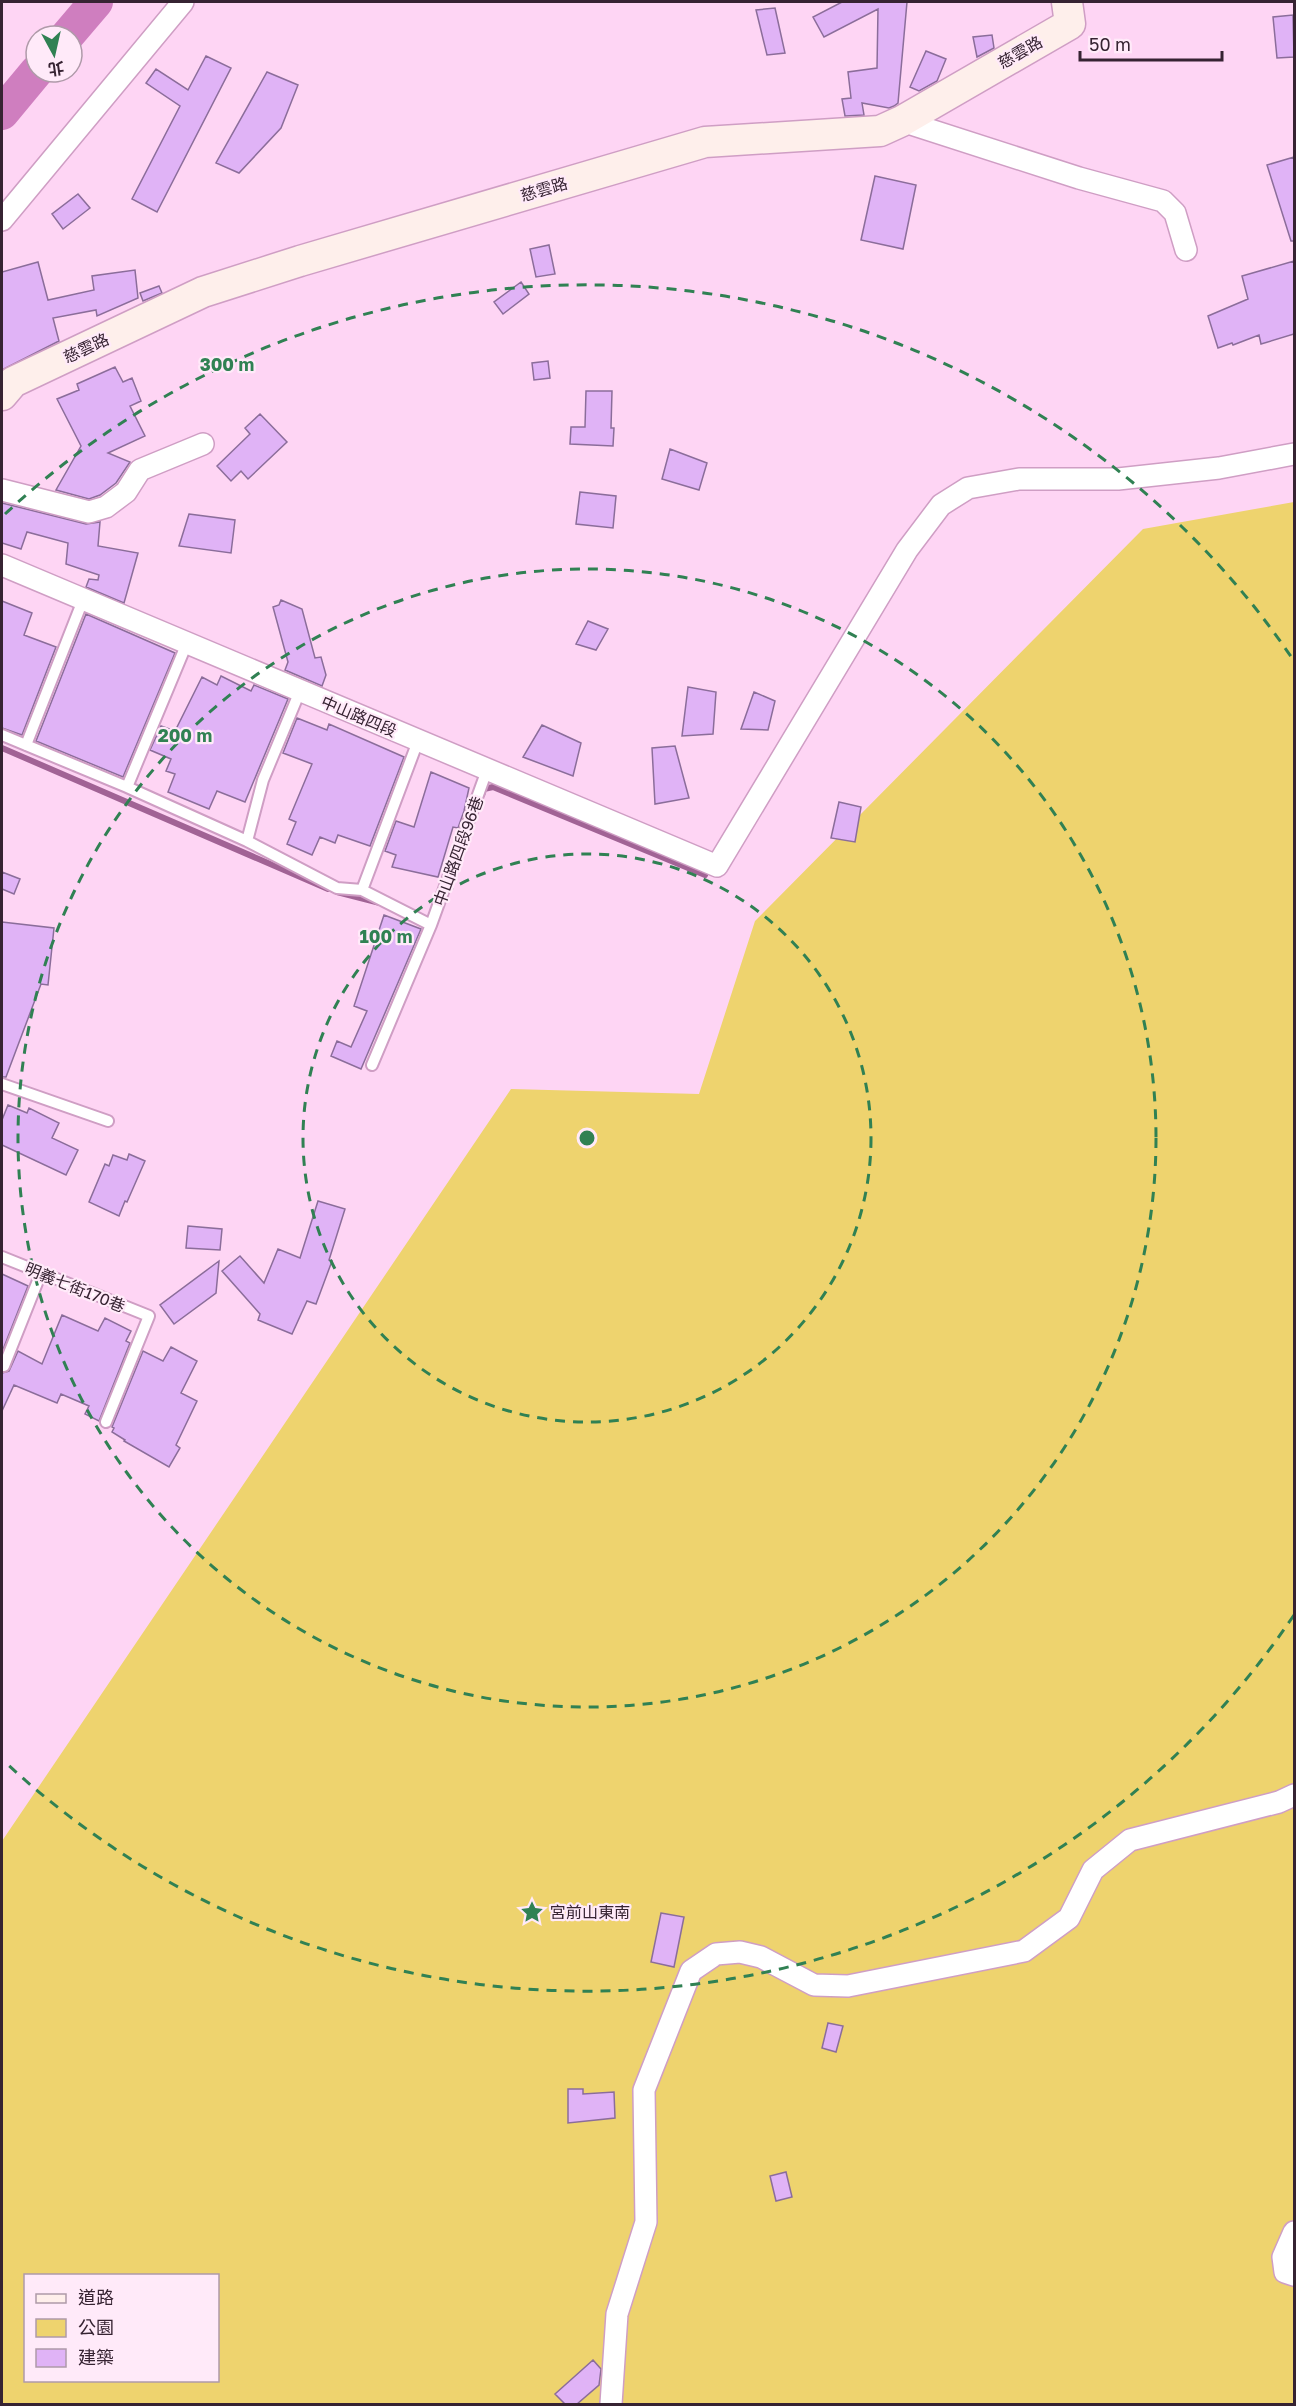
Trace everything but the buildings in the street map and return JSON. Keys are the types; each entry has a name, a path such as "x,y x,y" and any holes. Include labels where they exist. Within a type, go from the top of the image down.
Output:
{"street":[{"path":"2,220 174,9 183,2"},
{"name":"慈雲路","path":"2,395 14,382 203,292 312,258 705,142 880,131 902,121 1070,24 1067,2"},
{"path":"902,121 1079,178 1163,201 1175,213 1186,250"},
{"path":"2,490 89,512 106,507 126,492 140,470 203,444"},
{"name":"中山路四段","path":"2,565 717,866 907,550 941,505 968,488 1019,479 1118,479 1220,468 1294,454"},
{"path":"611,2404 617,2314 646,2222 644,2090 691,1971 716,1954 740,1952 761,1957 814,1985 848,1986 1024,1951 1069,1918 1093,1870 1130,1840 1279,1802 1294,1795"},
{"path":"1294,2232 1283,2257 1285,2272 1294,2275"}],"lane":[{"path":"26,745 83,600"},
{"path":"127,787 187,643"},
{"path":"247,841 263,780 300,691"},
{"path":"2,735 127,787 247,841 337,888 362,890 431,925"},
{"path":"362,890 418,741"},
{"name":"中山路四段96巷","path":"372,1065 431,925 487,770"},
{"path":"2,1084 108,1121"},
{"name":"明義七街170巷","path":"2,1257 148,1316 106,1422"},
{"path":"4,1366 41,1273"}],"green space":[{"path":"1294,502 1294,2404 2,2404 2,1841 511,1089 699,1094 755,921 1143,529"}],"waterway":[{"path":"77,24 96,2"},
{"path":"2,113 26,84"},
{"path":"2,748 328,889"},
{"path":"482,795 484,789 493,787 705,875"},
{"path":"337,892 380,903"}],"place":[{"name":"宮前山東南","path":"532,1912"}]}
